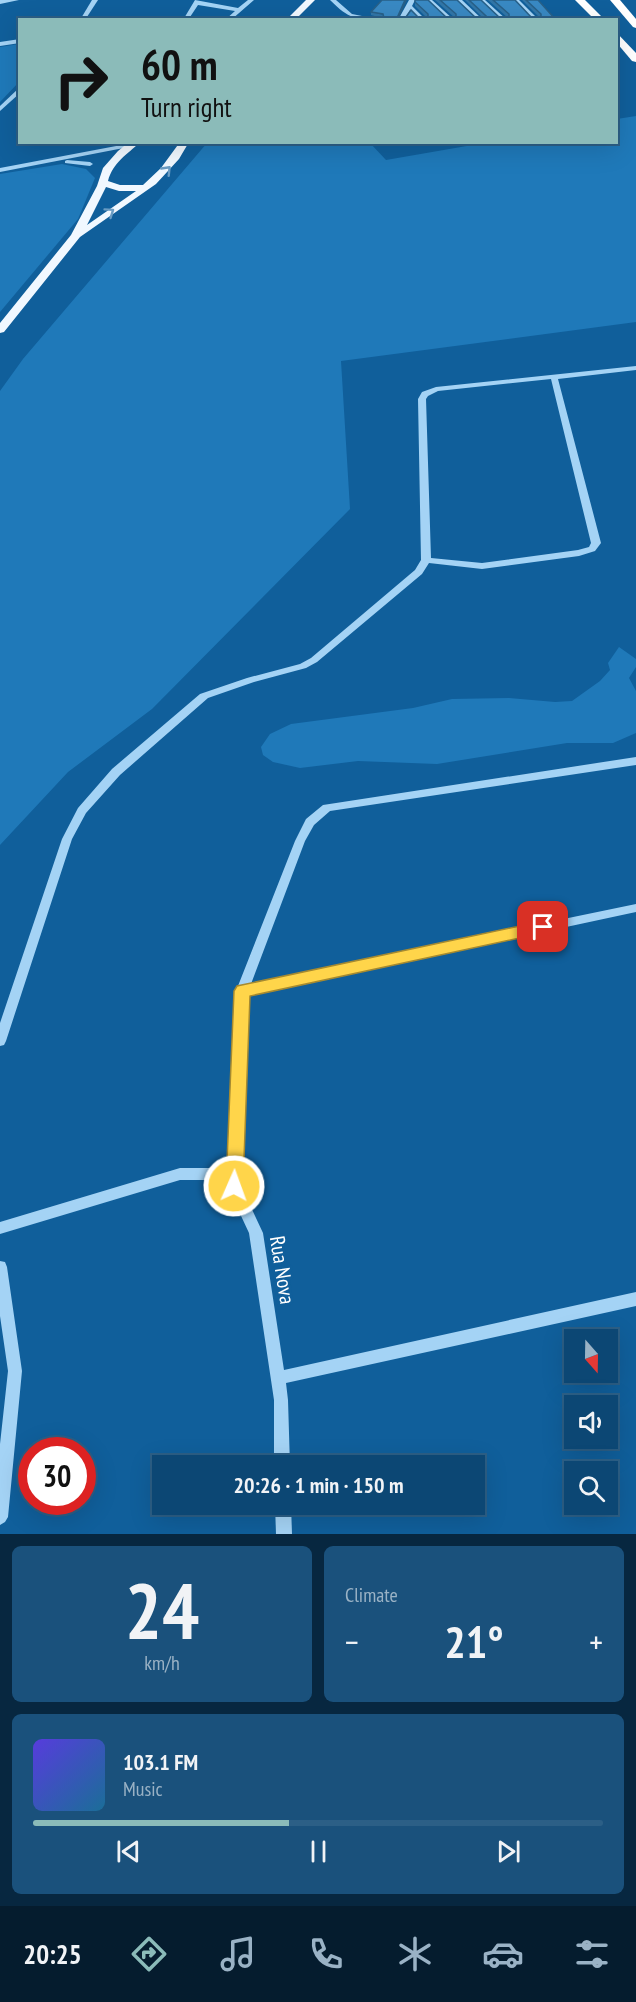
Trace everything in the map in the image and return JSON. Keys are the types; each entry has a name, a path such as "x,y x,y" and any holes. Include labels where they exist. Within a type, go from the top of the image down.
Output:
{"highway":[{"path":"580,0 601,18"},
{"path":"590,0 602,18"},
{"path":"615,0 636,25"},
{"path":"618,37 636,59"}],"main road":[{"path":"292,18 311,0"},
{"path":"0,330 76,236 103,182 106,170 130,144"},
{"path":"76,236 170,167 182,144"},
{"path":"103,182 119,188 144,188"}],"street":[{"path":"0,2 16,0"},
{"path":"83,18 95,0"},
{"path":"229,18 251,0"},
{"path":"333,0 350,15 368,18"},
{"path":"429,0 450,18"},
{"path":"459,0 479,18"},
{"path":"482,0 503,18"},
{"path":"516,0 535,18"},
{"path":"186,18 197,2 239,10"},
{"path":"402,18 410,3 422,18"},
{"path":"0,44 18,41"},
{"path":"0,109 18,91"},
{"path":"90,164 88,154 94,144"},
{"path":"0,170 54,162 127,144"},
{"path":"54,162 90,164 106,170"},
{"path":"0,1041 67,839 82,811 116,772 204,696 303,666 314,660 418,572 426,560 422,399 425,394 436,389 636,368"},
{"path":"426,560 482,566 569,555 592,549 596,543 554,377"},
{"path":"0,1228 180,1174 212,1174 234,1186 242,991 300,840 310,822 327,808 636,760"},
{"path":"242,991 636,908"},
{"name":"Rua Nova","path":"234,1186 256,1233 281,1400 282,1455"},
{"path":"0,1267 15,1371 0,1517"},
{"path":"278,1378 636,1299"},
{"path":"283,1515 284,1534"}],"shaded area":[{"path":"18,44 18,83 0,102 0,47"},
{"path":"636,116 636,322 341,361 350,509 152,709 68,772 0,845 0,391 23,359 206,144 371,144 386,160 478,144 618,144 618,119"},
{"path":"62,164 86,169 95,178 78,219 0,312 0,174"},
{"path":"619,647 636,659 636,667 629,678 636,691 636,733 613,743 567,743 437,764 358,761 300,768 273,762 263,755 261,747 270,734 291,724 413,708 452,699 509,698 555,702 572,701 600,681 610,670 608,663"}],"building":[{"path":"382,0 405,0 397,18 384,18 383,14 371,12"},
{"path":"415,0 428,0 447,18 428,18 428,14 415,2"},
{"path":"440,0 457,0 476,18 456,18 456,14"},
{"path":"469,0 481,0 500,18 483,18 486,16"},
{"path":"493,0 515,0 532,18 509,18 509,14"},
{"path":"526,0 538,0 554,18 541,18 541,14"},
{"path":"411,10 419,18 397,18 406,17"}],"route":[{"path":"234,1186 242,991 543,927"}]}
